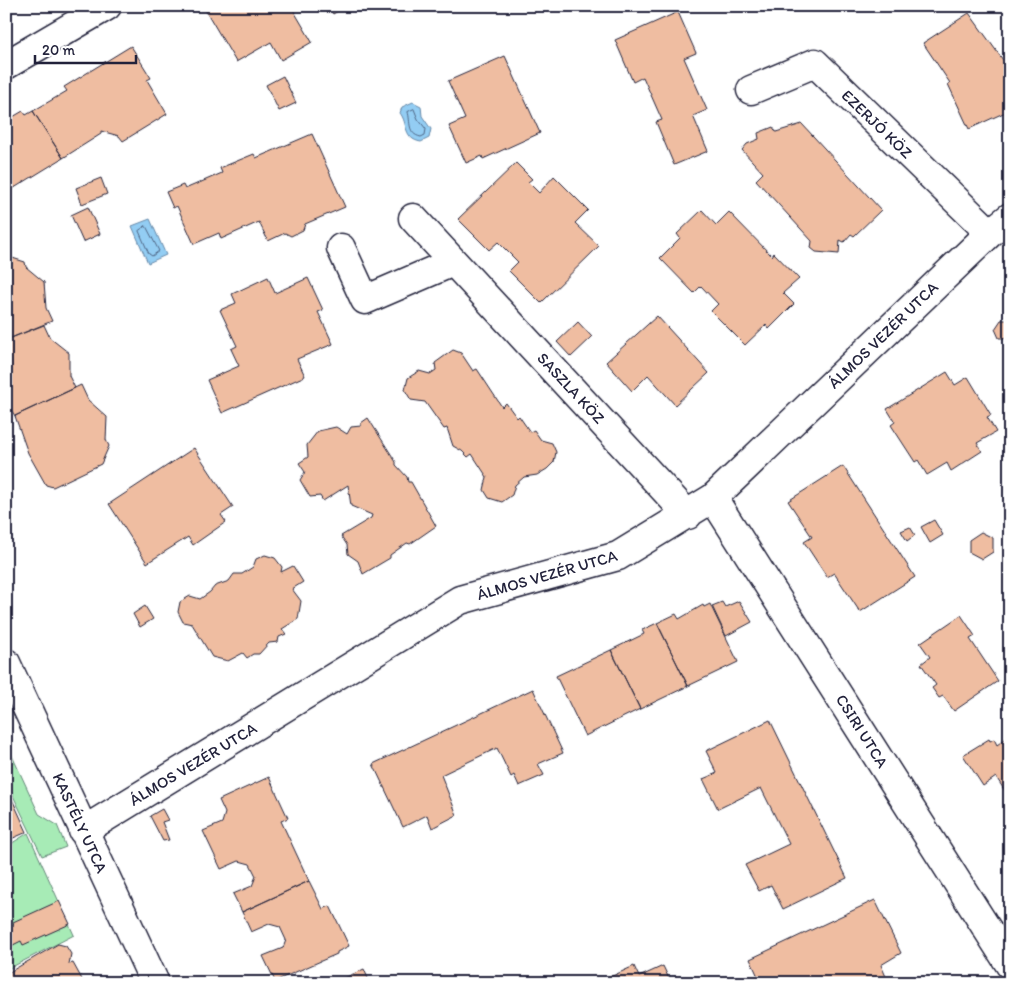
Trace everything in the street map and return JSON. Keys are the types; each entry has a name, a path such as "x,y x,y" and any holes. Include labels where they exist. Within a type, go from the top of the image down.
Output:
{"street":[{"path":"6,65 107,6"},
{"name":"EZERJÓ KÖZ","path":"751,90 815,63 1000,225"},
{"name":"SASZLA KÖZ","path":"413,218 688,515"},
{"name":"ÁLMOS VEZÉR UTCA","path":"83,831 460,600 618,556 688,515 713,498 1000,225"},
{"path":"341,248 365,300 453,262"},
{"name":"CSIRI UTCA","path":"713,498 1010,965"},
{"name":"KASTÉLY UTCA","path":"6,663 155,983"}],"green space":[{"path":"6,719 11,728 8,747 39,814 57,825 66,847 42,856 6,781"},
{"path":"28,833 74,935 6,970 6,847"}],"water":[{"path":"413,102 421,106 422,116 431,129 429,138 421,142 411,138 400,113 402,107"},
{"path":"150,219 166,255 148,263 132,226"}],"building":[{"path":"203,6 291,6 312,42 281,60 271,42 236,62"},
{"path":"329,6 346,6 333,14"},
{"path":"678,12 696,53 684,58 707,110 693,116 708,151 674,165 656,122 662,120 643,77 633,82 615,40"},
{"path":"969,13 1003,60 1007,59 1010,67 1010,110 969,129 948,84 950,83 923,43"},
{"path":"131,46 151,78 147,80 167,114 123,141 119,136 101,131 101,134 63,158 33,111 67,91 64,87"},
{"path":"505,56 540,133 483,159 482,156 466,163 449,126 465,119 448,81"},
{"path":"283,76 296,103 279,111 266,85"},
{"path":"23,111 26,115 33,111 63,158 6,193 6,121"},
{"path":"802,124 881,210 854,236 851,234 844,242 840,240 839,254 816,252 811,248 812,241 756,180 763,173 742,150 747,144 759,139 758,133 773,127 776,132"},
{"path":"312,134 345,207 305,224 303,230 291,236 285,233 268,241 259,222 221,239 219,233 194,244 177,206 173,208 166,192 183,185 185,189 222,173 220,168 254,154 256,158"},
{"path":"516,163 532,179 528,182 539,193 554,176 588,210 575,223 599,246 541,303 509,271 518,262 498,242 489,250 458,219"},
{"path":"101,178 107,194 82,204 76,188"},
{"path":"88,207 100,234 83,242 71,215"},
{"path":"702,210 716,225 729,212 772,256 774,253 799,279 783,293 794,304 769,329 766,325 745,345 711,311 718,304 701,286 694,293 660,258 680,238 677,234"},
{"path":"6,256 25,262 26,267 44,282 46,308 52,321 6,340"},
{"path":"268,277 275,293 308,278 323,310 318,312 333,344 297,359 305,376 222,413 207,380 239,366 231,349 237,346 220,310 236,303 232,294"},
{"path":"657,316 709,373 675,405 648,375 632,391 606,362"},
{"path":"1001,320 1010,320 1010,338 999,338 995,329"},
{"path":"578,322 592,337 571,357 557,342"},
{"path":"44,325 50,338 69,353 69,376 75,388 15,416 6,402 6,340"},
{"path":"453,350 461,353 473,371 477,369 502,407 506,403 517,418 519,416 530,432 534,430 541,440 552,443 556,452 554,462 547,469 537,475 524,477 515,485 512,495 502,502 489,498 484,490 487,477 472,454 468,457 453,446 447,428 444,429 425,402 411,400 405,390 408,378 419,371 430,374 436,370 435,363"},
{"path":"947,372 955,385 968,377 991,415 987,417 996,432 977,443 982,451 951,471 947,463 927,475 918,460 915,462 891,425 895,422 887,409"},
{"path":"81,385 88,400 107,417 106,440 109,446 101,464 53,487 46,485 28,453 15,416"},
{"path":"368,418 396,462 396,465 407,477 408,482 411,482 436,526 410,544 407,543 390,555 390,558 363,574 358,561 348,554 347,545 341,536 371,518 372,515 351,506 348,485 323,501 320,496 310,497 300,480 305,472 299,463 308,457 307,445 318,431 336,427 347,434 351,427 361,426 361,423"},
{"path":"194,448 233,507 221,515 226,522 193,545 188,537 147,563 109,504"},
{"path":"843,466 915,577 860,612 834,573 827,577 804,542 812,537 788,501"},
{"path":"934,520 943,535 930,543 921,527"},
{"path":"910,527 915,535 907,541 901,531"},
{"path":"981,532 993,538 993,552 982,559 969,552 969,540"},
{"path":"265,555 275,558 282,567 281,572 293,566 303,582 292,589 301,601 298,619 282,629 286,634 279,637 278,642 269,643 259,654 253,654 247,658 243,653 228,661 212,657 192,624 183,622 178,612 180,602 190,596 200,599 215,586 229,581 234,574 242,574 253,567 256,559"},
{"path":"739,601 752,622 726,636 712,606 722,602 725,607"},
{"path":"710,604 738,662 688,686 657,623 676,614 679,619 703,605 704,607"},
{"path":"145,606 153,619 140,627 133,614"},
{"path":"961,615 975,636 970,639 998,681 954,711 943,696 939,698 932,688 936,685 921,664 930,657 920,643"},
{"path":"657,623 688,686 640,709 611,650 644,634 642,630"},
{"path":"611,650 640,709 585,736 556,676"},
{"path":"533,689 563,753 538,764 544,775 519,786 514,775 511,777 497,748 441,775 457,815 432,828 427,815 403,827 373,764"},
{"path":"770,720 847,878 783,909 771,885 759,891 745,865 789,844 761,788 718,809 703,779 717,773 706,751"},
{"path":"1009,736 1010,799 996,777 983,786 963,755 989,739 990,741 994,739 997,745"},
{"path":"269,777 288,818 281,821 309,881 242,912 233,894 252,886 256,876 250,864 239,861 221,869 203,831 222,823 225,813 219,800"},
{"path":"6,786 27,832 11,839 13,843 6,846"},
{"path":"162,809 168,820 162,822 169,840 163,841 150,816"},
{"path":"309,881 323,909 330,906 349,946 337,952 337,954 275,981 263,956 283,948 286,940 280,927 269,924 251,932 242,912"},
{"path":"875,900 901,953 881,965 887,979 880,983 761,983 750,959"},
{"path":"59,901 70,924 23,945 21,941 9,947 6,929 14,925 13,922"},
{"path":"58,944 66,946 71,954 69,964 73,963 84,983 6,983 6,974"},
{"path":"634,966 639,977 663,966 671,983 610,983 608,978"},
{"path":"364,969 370,983 334,983"}]}
